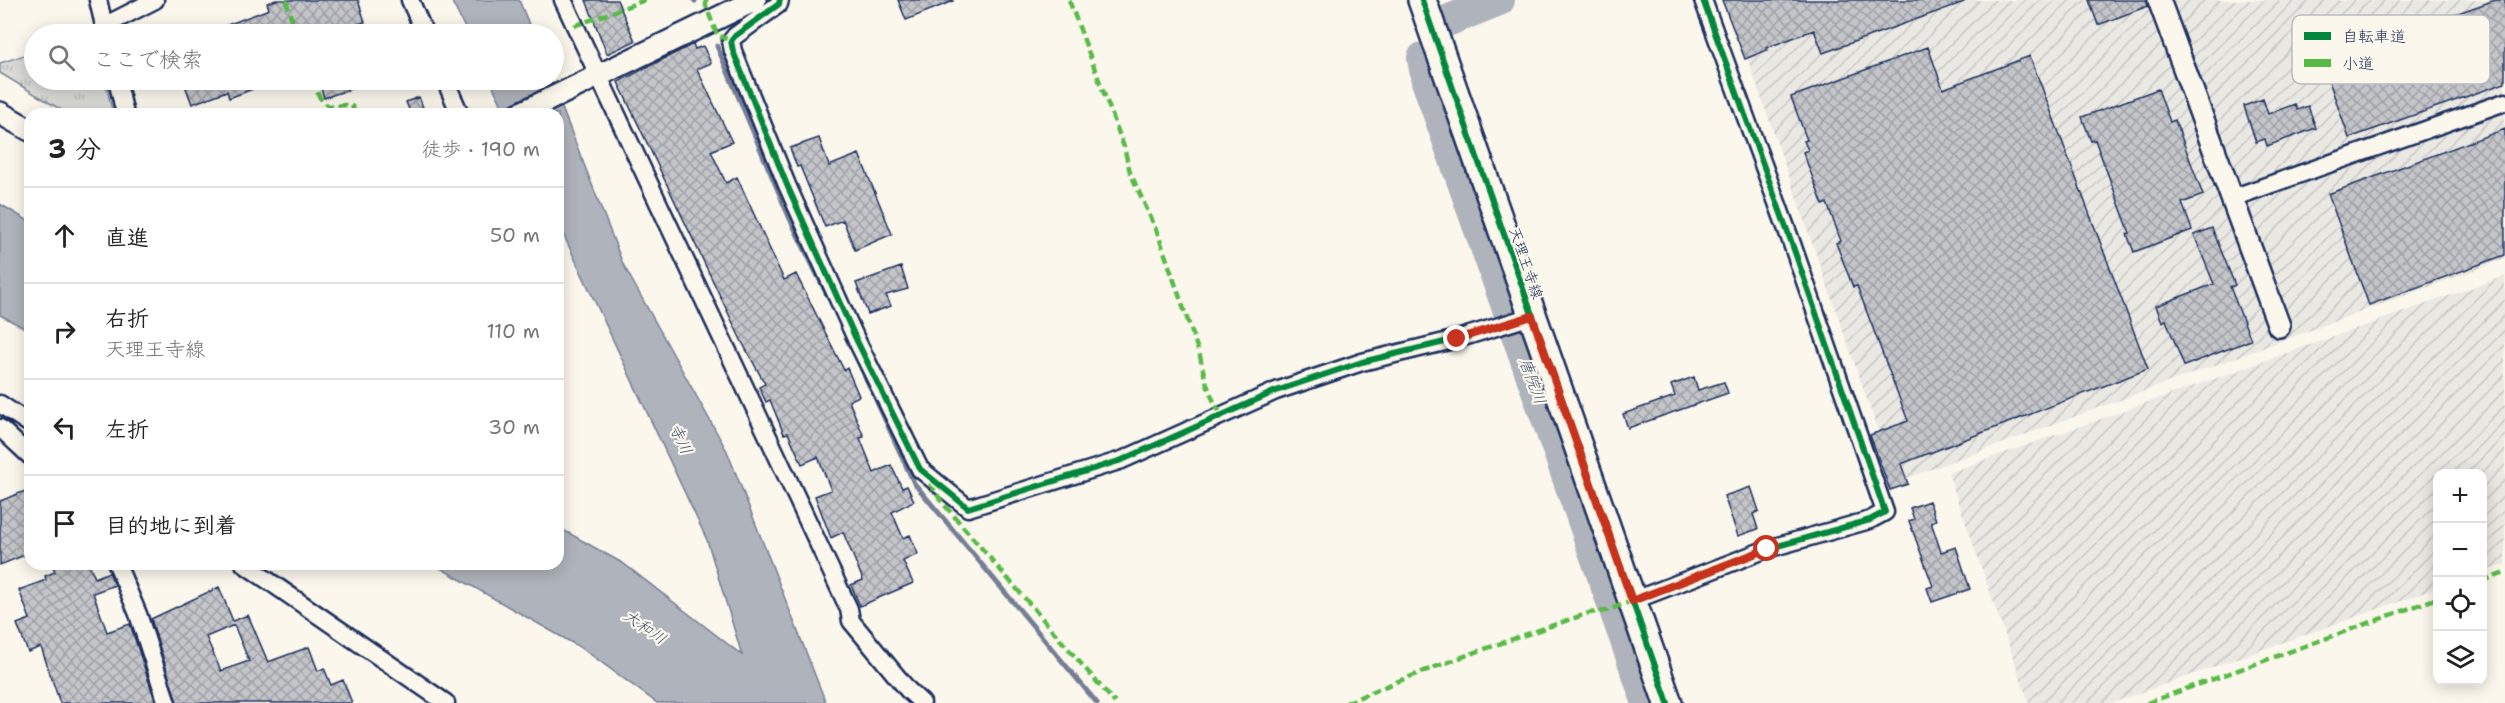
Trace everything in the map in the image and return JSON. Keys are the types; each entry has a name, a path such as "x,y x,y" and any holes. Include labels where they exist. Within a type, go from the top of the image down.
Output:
{"main road":[{"name":"天理王寺線","path":"1422,0 1668,703"}],"street":[{"path":"98,0 104,24"},
{"path":"115,24 155,0"},
{"path":"563,0 595,76 849,609 851,621 908,690 922,703"},
{"path":"531,108 755,0"},
{"path":"780,0 779,4 730,41 733,51 787,184 851,328 920,469 968,508 1122,460 1276,390 1362,362 1457,339 1532,316"},
{"path":"1632,601 1767,549 1870,520 1885,512 1791,241 1703,0"},
{"path":"2159,0 2279,326"},
{"path":"408,3 420,24"},
{"path":"119,90 124,108"},
{"path":"449,90 457,108"},
{"path":"2232,198 2505,102"},
{"path":"0,113 24,127"},
{"path":"0,404 24,420"},
{"path":"0,428 24,450"},
{"path":"120,570 138,614 167,703"},
{"path":"253,570 446,703"}],"shaded area":[{"path":"1727,0 2505,0 2505,259 1896,482"},
{"path":"2505,276 2505,564 2487,571 2487,469 2433,469 2433,589 2112,703 2029,703 1948,473"}],"green space":[{"path":"24,55 24,87 0,73 0,63"},
{"path":"28,90 107,90 112,108 58,108"}],"water":[{"path":"451,0 519,0 529,24 463,24"},
{"path":"495,90 555,90 562,108 503,108"},
{"path":"564,113 623,264 727,451 826,703 657,703 583,649 444,570 564,570 564,530 624,564 742,655 707,540 564,236"},
{"path":"0,204 24,218 24,328 0,315"}],"building":[{"path":"276,0 358,0 365,22 358,24 230,24 269,9 267,3"},
{"path":"586,0 617,0 635,41 607,54"},
{"path":"898,0 953,0 953,1 906,20"},
{"path":"1722,0 1964,0 1964,2 1823,53 1814,30 1766,48 1767,50 1745,59"},
{"path":"2089,0 2147,0 2148,6 2098,25"},
{"path":"2495,0 2505,0 2505,83 2349,138 2330,84 2490,84 2490,15 2452,15"},
{"path":"693,44 695,49 703,46 711,63 697,69 732,142 711,151 726,183 737,177 784,280 796,274 844,370 847,368 859,396 849,401 864,437 860,438 874,473 891,465 902,488 907,486 914,501 892,512 903,538 910,535 918,554 903,561 913,583 860,606 851,585 863,580 843,532 831,538 815,496 831,490 818,457 802,464 788,433 784,434 770,400 766,402 759,387 765,384 742,342 618,82"},
{"path":"1928,47 1943,89 2030,56 2148,369 1901,464 1908,484 1890,490 1870,435 1908,421 1857,286 1853,287 1836,243 1841,241 1827,203 1823,205 1803,152 1808,150 1804,141 1807,140 1791,97"},
{"path":"2158,89 2170,122 2175,120 2203,195 2182,203 2192,230 2134,252 2127,234 2130,233 2095,140 2091,141 2082,117"},
{"path":"187,90 250,90 229,98 227,91 192,104"},
{"path":"322,90 347,90 324,98"},
{"path":"419,97 423,108 408,108 406,102"},
{"path":"2263,99 2268,114 2295,104 2297,110 2308,106 2316,128 2267,146 2265,139 2256,142 2244,106"},
{"path":"2505,129 2505,255 2369,305 2328,194"},
{"path":"819,138 829,166 859,154 892,234 855,250 843,220 825,227 800,166 797,167 790,148"},
{"path":"2212,228 2235,285 2230,287 2251,340 2184,366 2166,320 2162,322 2156,306 2214,284 2194,235"},
{"path":"901,267 908,289 886,295 891,306 868,314 856,283"},
{"path":"1694,377 1698,390 1724,382 1728,393 1628,428 1623,414 1675,396 1671,385"},
{"path":"1751,487 1759,511 1753,514 1758,529 1738,536 1724,496"},
{"path":"24,491 24,555 0,565 0,501"},
{"path":"1929,501 1936,520 1931,522 1941,552 1956,547 1970,589 1932,602 1927,588 1933,586 1909,521 1914,519 1910,508"},
{"path":"54,570 92,570 95,578 109,572 115,585 93,593 107,632 130,624 156,703 60,703 41,647 28,652 17,624 30,619 19,590 46,580 45,576 55,572"},
{"path":"219,587 233,621 248,615 268,662 309,647 318,671 324,668 331,685 343,680 352,703 177,703 151,619","holes":["234,625 249,661 221,671 206,637"]}],"waterway":[{"name":"唐院川","path":"1447,21 1499,0"},
{"path":"717,46 790,219 827,295"},
{"name":"唐院川","path":"1423,58 1427,81 1648,703"},
{"path":"859,363 914,483 1097,703"}],"marked path":[{"path":"286,0 293,24"},
{"path":"574,26 645,0"},
{"path":"706,0 717,35 731,41"},
{"path":"1069,0 1124,147 1130,172 1158,234 1200,356 1208,387 1222,415"},
{"path":"316,90 320,98 328,106 347,105 353,108"},
{"path":"930,483 941,501 1115,703"},
{"path":"2487,579 2505,573"},
{"path":"2147,703 2433,600"},
{"path":"1346,703 1467,655 1589,613 1606,611 1632,601"}],"cycle path":[{"path":"780,0 779,4 735,36 731,41 733,51 787,185 856,339 920,469 968,508 1122,460 1276,391 1362,362 1457,339 1532,316"},
{"path":"1422,0 1668,703"},
{"path":"1632,601 1767,549 1870,520 1885,512 1791,241 1703,0"}],"route":[{"path":"1457,339 1532,316 1632,601 1767,549"}],"water label":[{"name":"寺川","path":"681,439"},
{"name":"大和川","path":"645,627"}]}
